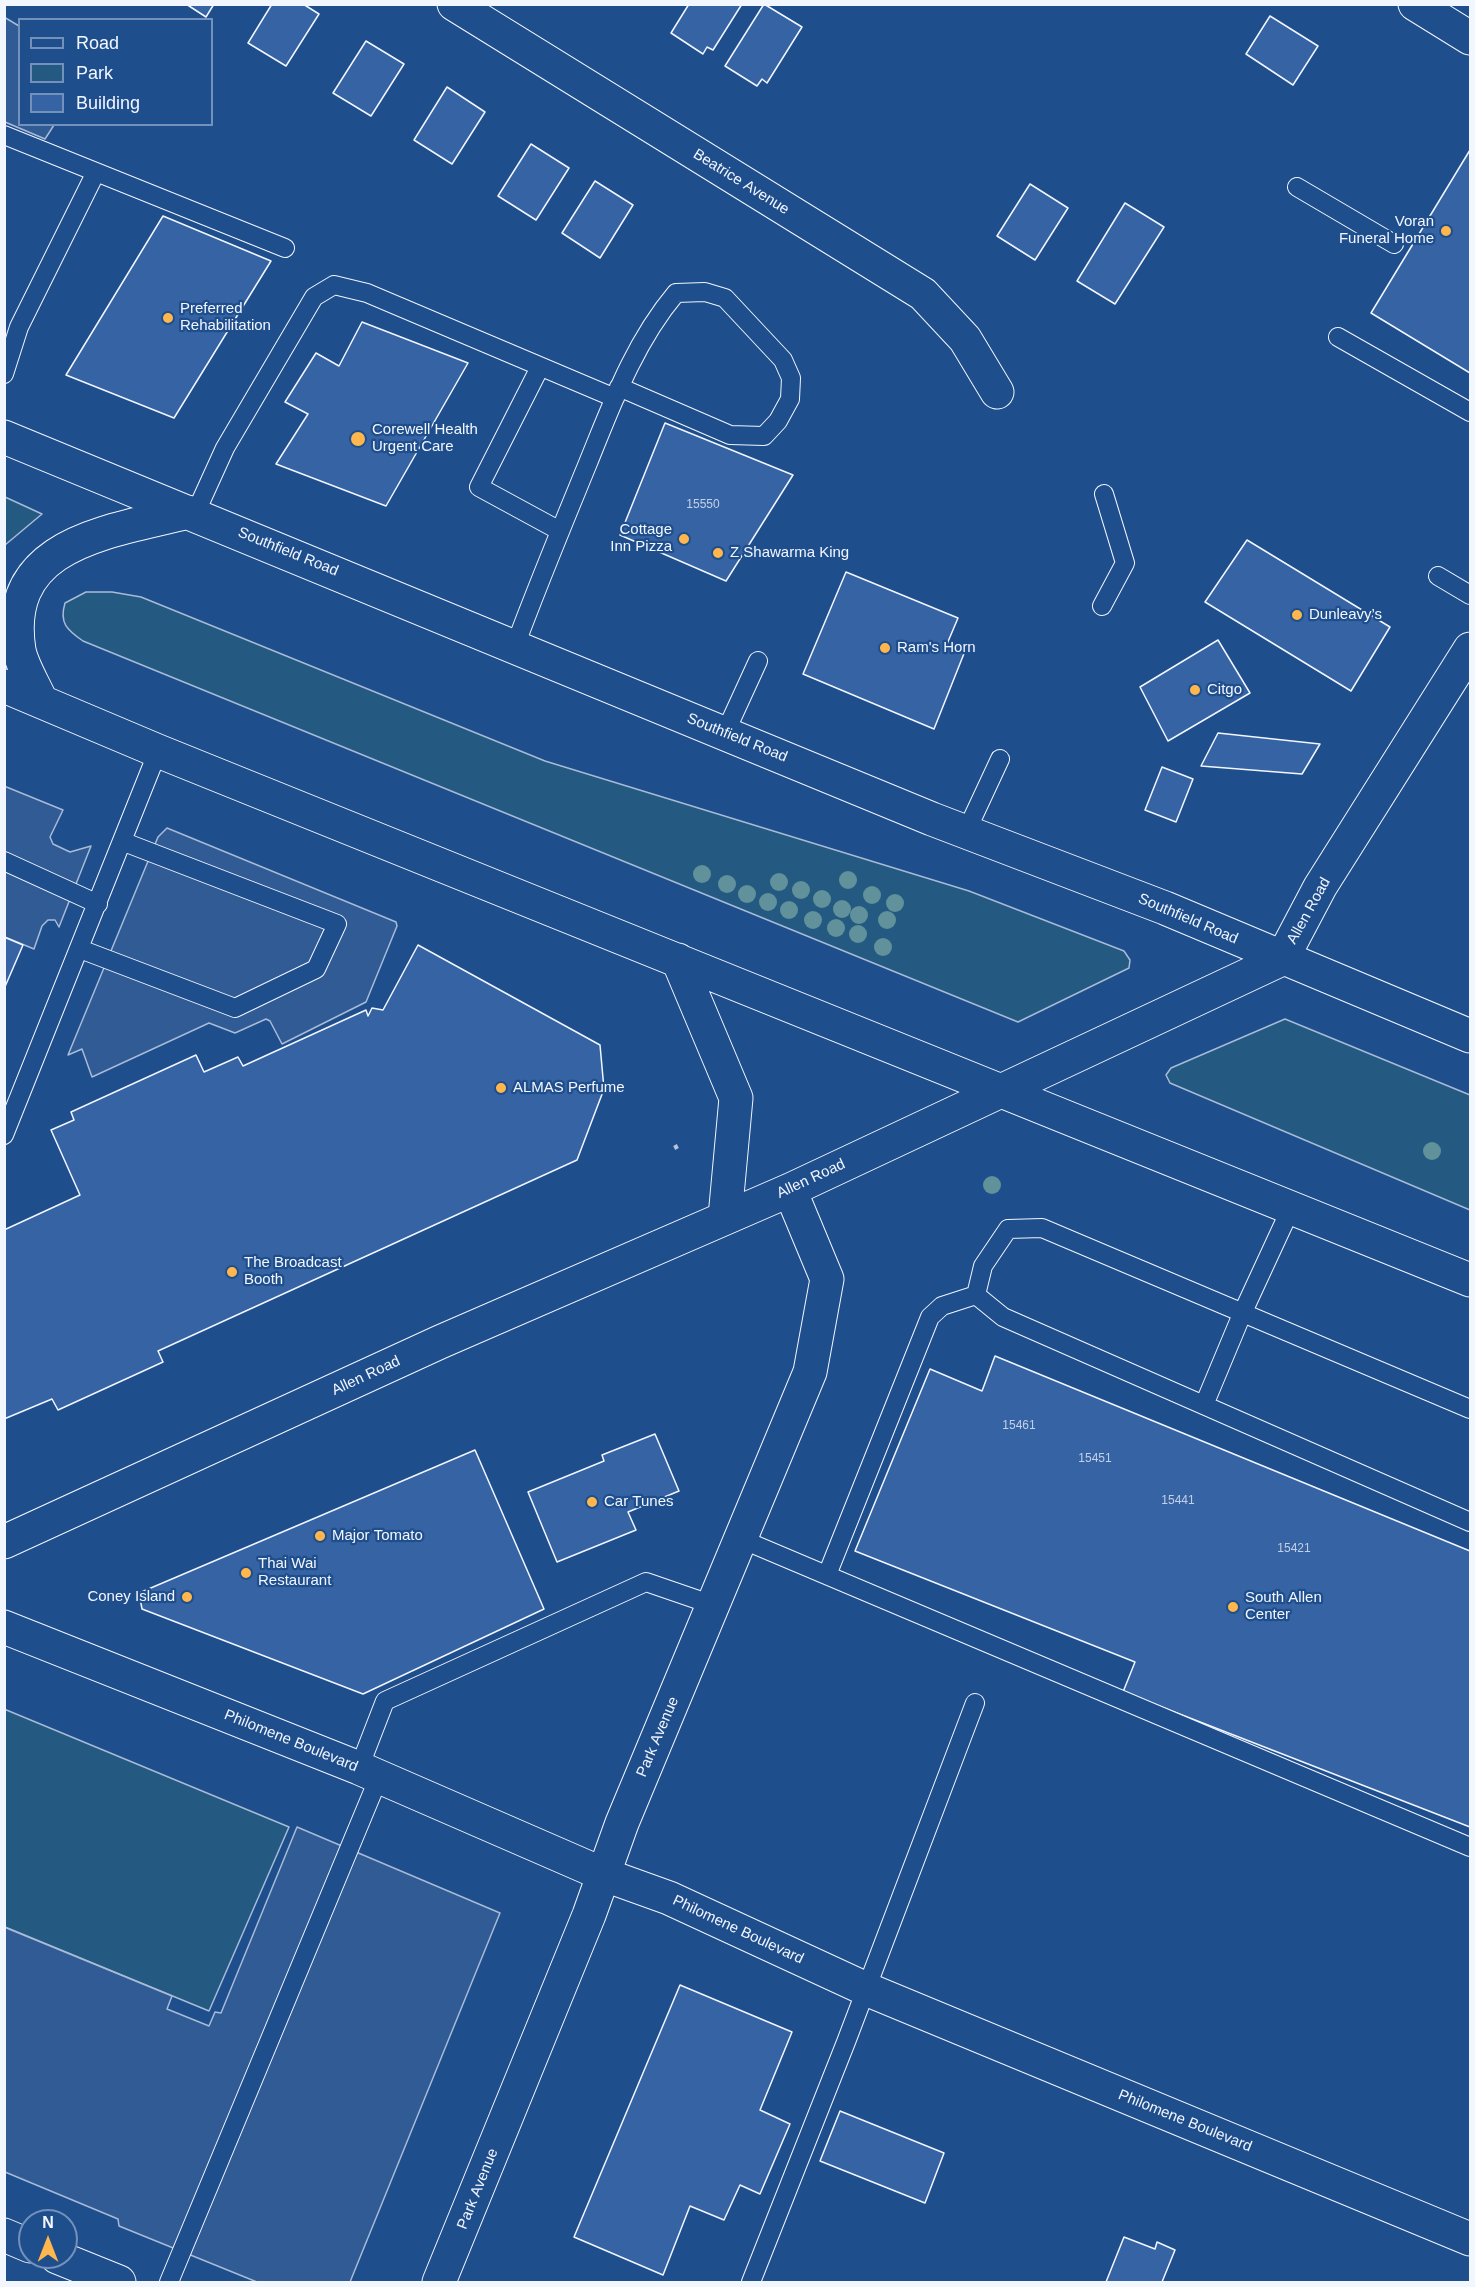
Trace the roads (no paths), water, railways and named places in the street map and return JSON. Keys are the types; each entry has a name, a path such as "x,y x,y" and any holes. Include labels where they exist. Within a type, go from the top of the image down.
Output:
{"main road":[{"name":"Beatrice Avenue","path":"454,4 923,294 965,339 997,392"},
{"path":"1415,4 1470,38"},
{"name":"Southfield Road","path":"4,437 966,832 1165,908 1470,1036"},
{"path":"40,701 20,651 20,613 23,593 32,576 45,563 77,541 191,513"},
{"name":"Allen Road","path":"4,1542 451,1338 790,1190 1282,959 1320,887 1470,649"},
{"path":"4,686 159,751 1470,1280"},
{"path":"678,960 736,1098 726,1218"},
{"name":"Park Avenue","path":"440,2283 604,1875 622,1823 810,1372 827,1279 790,1190"},
{"name":"Philomene Boulevard","path":"4,1627 369,1772 604,1875 669,1898 866,1989 1470,2239"},
{"path":"4,2235 18,2241"},
{"path":"78,2266 118,2283"}],"lane":[{"path":"4,135 285,248"},
{"path":"4,374 19,327 96,172"},
{"path":"1297,187 1394,244"},
{"path":"191,513 225,448 314,297 334,285 367,293 540,367 617,393 730,435 764,436 778,421 790,399 791,378 783,360 726,298 705,292 676,293 655,318 617,393 515,646"},
{"path":"1338,337 1470,412"},
{"path":"540,367 479,487 560,531"},
{"path":"1102,606 1125,563 1104,494"},
{"path":"1437,576 1470,595"},
{"path":"726,733 758,661"},
{"path":"4,1135 159,751"},
{"path":"966,832 1000,759"},
{"path":"80,949 235,1008 316,969 337,924 124,842"},
{"path":"4,861 98,904"},
{"path":"1204,1405 1242,1314 1292,1208"},
{"path":"976,1295 983,1266 1008,1229 1042,1228 1470,1409"},
{"path":"827,1575 930,1317 942,1306 976,1295"},
{"path":"976,1295 1004,1317 1470,1522"},
{"path":"741,1539 1470,1847"},
{"path":"169,2283 369,1772 385,1701 646,1582 713,1605"},
{"path":"751,2283 975,1703"}],"place":[{"name":"Voran Funeral Home","path":"1446,231"},
{"name":"Preferred Rehabilitation","path":"168,318"},
{"name":"Corewell Health Urgent Care","path":"358,439"},
{"name":"Cottage Inn Pizza","path":"684,539"},
{"name":"Z Shawarma King","path":"718,553"},
{"name":"Dunleavy’s","path":"1297,615"},
{"name":"Ram's Horn","path":"885,648"},
{"name":"Citgo","path":"1195,690"},
{"name":"ALMAS Perfume","path":"501,1088"},
{"name":"The Broadcast Booth","path":"232,1272"},
{"name":"Car Tunes","path":"592,1502"},
{"name":"Major Tomato","path":"320,1536"},
{"name":"Thai Wai Restaurant","path":"246,1573"},
{"name":"Coney Island","path":"187,1597"},
{"name":"South Allen Center","path":"1233,1607"}]}
